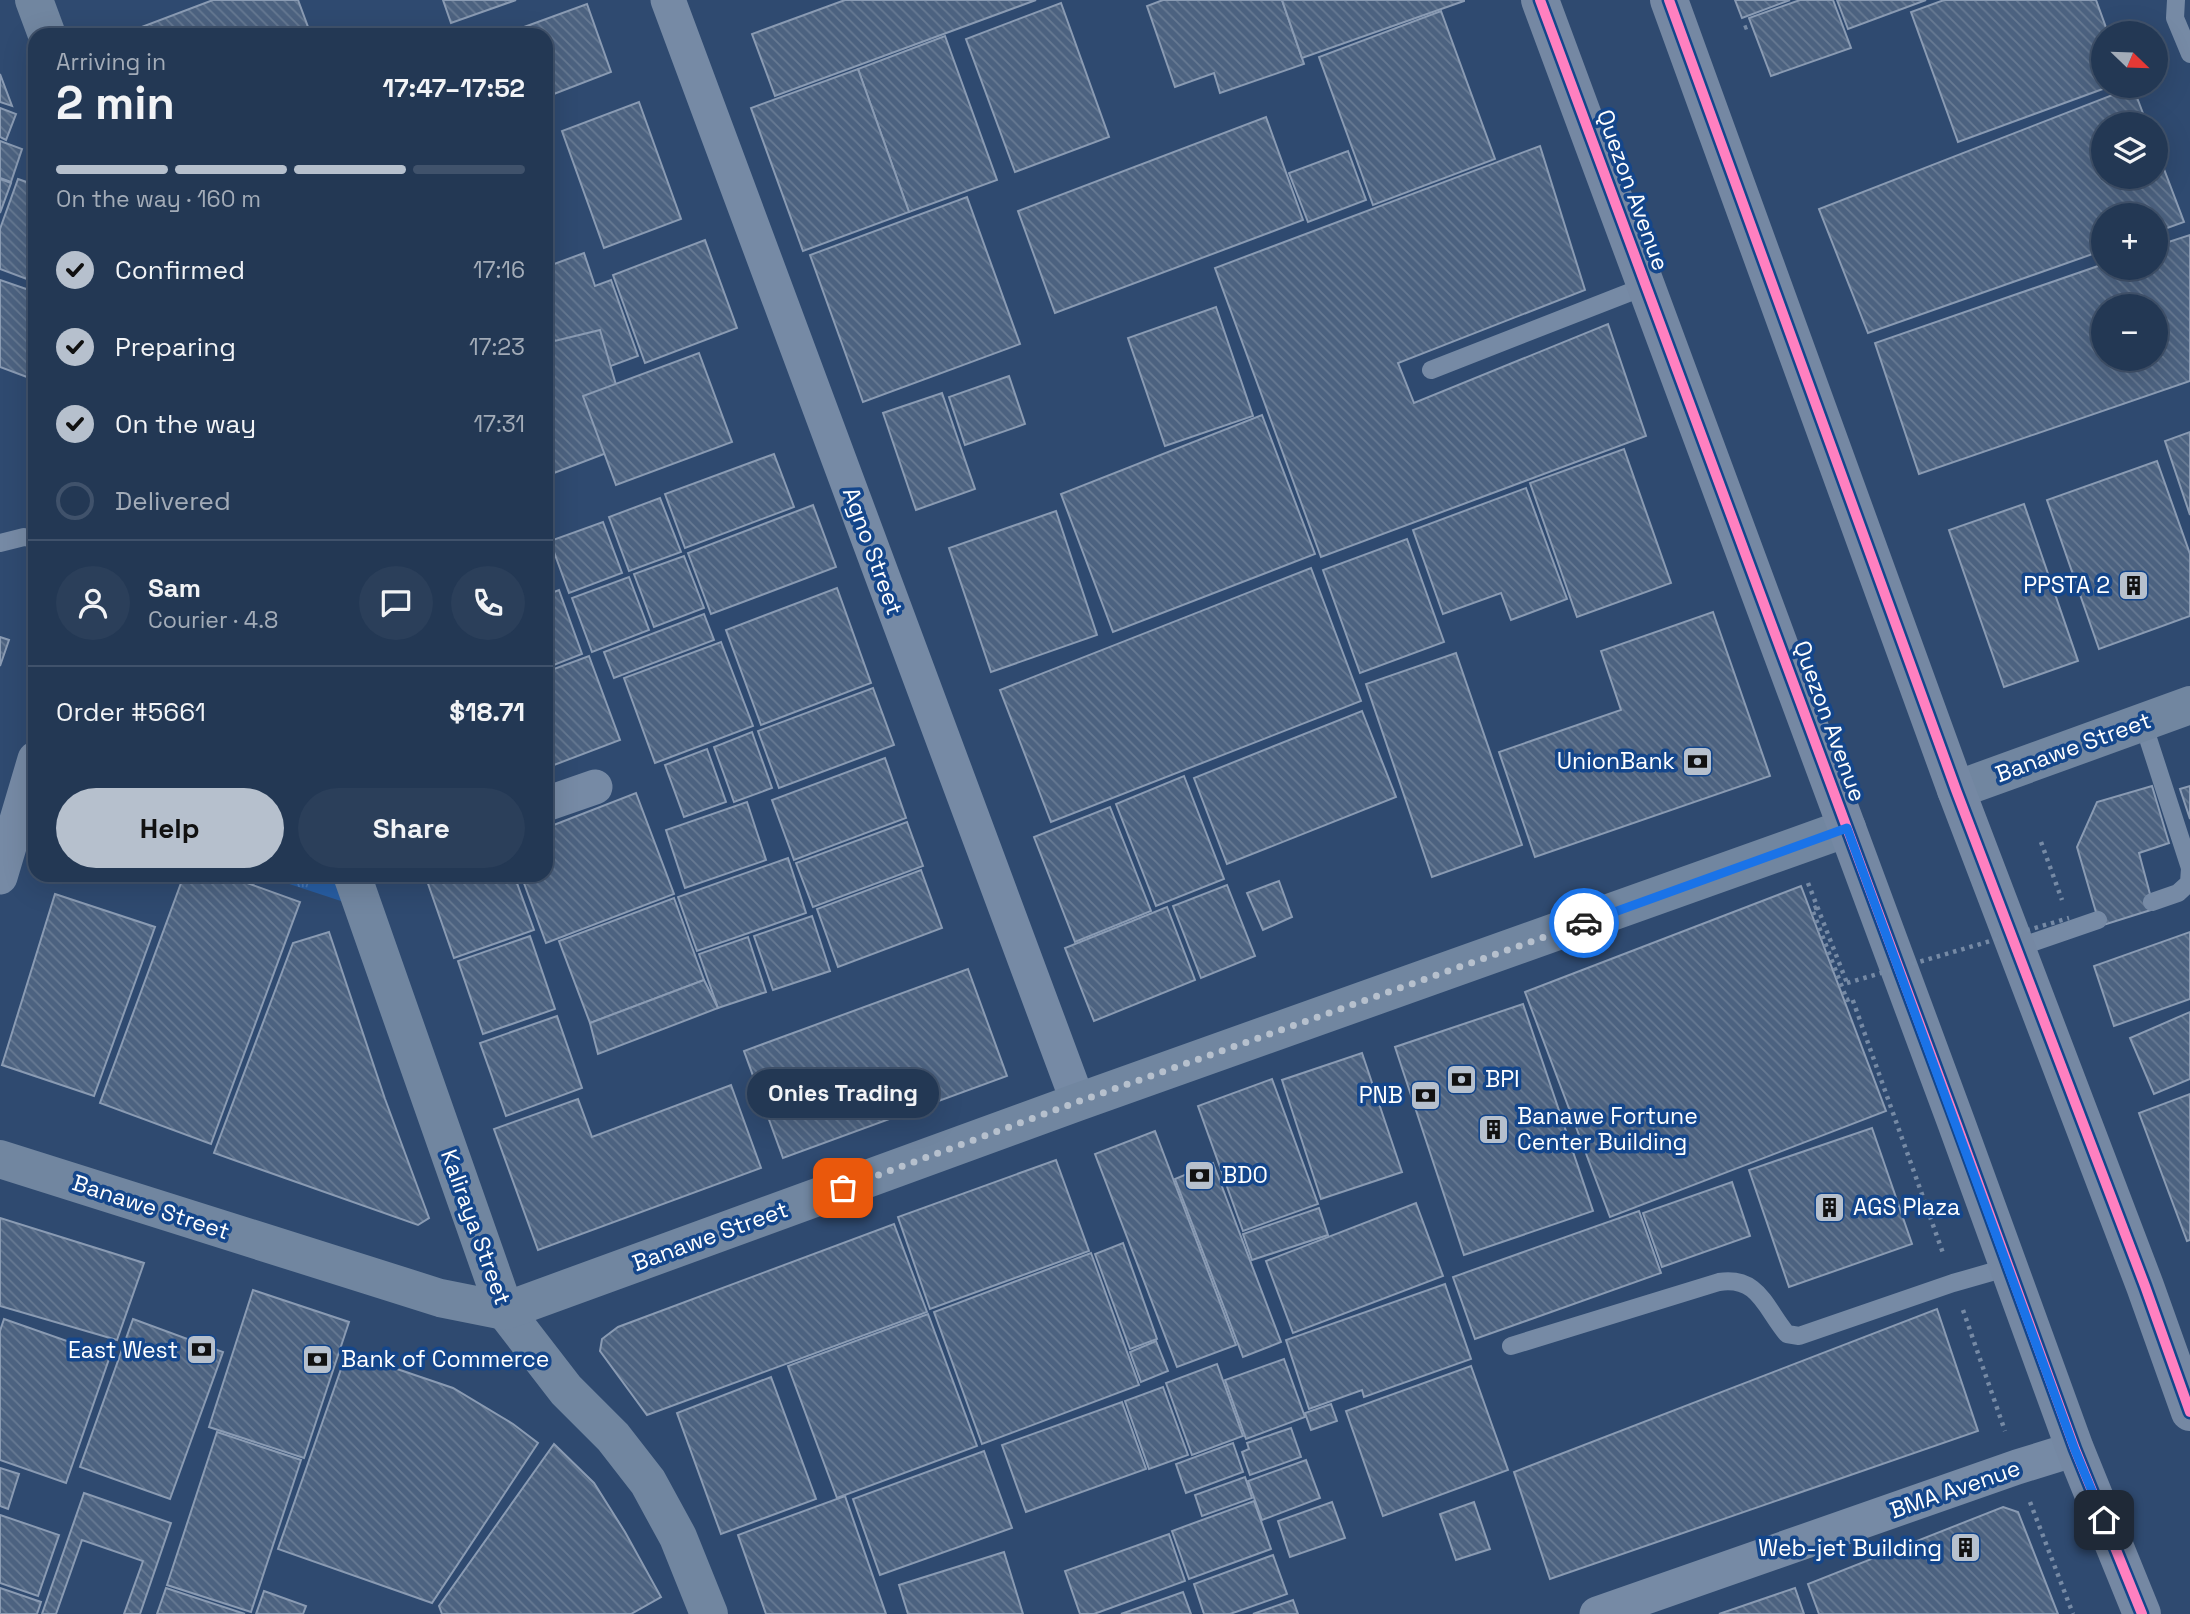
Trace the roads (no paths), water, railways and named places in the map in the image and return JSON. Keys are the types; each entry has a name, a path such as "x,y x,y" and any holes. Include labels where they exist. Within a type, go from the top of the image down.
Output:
{"main road":[{"path":"34,0 44,28"},
{"name":"Quezon Avenue","path":"1540,0 2075,1450 2142,1614"},
{"path":"1669,0 1956,790 2145,1286 2190,1412"},
{"name":"Banawe Street","path":"1956,790 2190,705"},
{"name":"Banawe Street","path":"0,1159 440,1298 505,1311 1077,1102 1847,828"},
{"name":"Kaliraya Street","path":"354,882 505,1311 566,1390 613,1437 648,1482 678,1537 709,1614"}],"street":[{"name":"Agno Street","path":"668,0 1077,1102"},
{"path":"0,877 6,832 28,777"},
{"path":"553,802 595,787"},
{"name":"BMA Avenue","path":"1597,1614 2017,1467 2075,1450"}],"lane":[{"path":"2176,0 2175,18 2190,54"},
{"path":"1430,370 1646,286"},
{"path":"0,543 28,538"},
{"path":"2143,723 2190,867 2189,883 2178,893 2152,902"},
{"path":"2017,948 2098,920"},
{"path":"1511,1346 1731,1280 1743,1282 1757,1291 1787,1334 1799,1336 2009,1267"}],"place":[{"name":"PPSTA 2","path":"2133,585"},
{"name":"UnionBank","path":"1698,761"},
{"name":"BPI","path":"1462,1079"},
{"name":"PNB","path":"1426,1095"},
{"name":"Banawe Fortune Center Building","path":"1494,1129"},
{"name":"BDO","path":"1199,1175"},
{"name":"Onies Trading","path":"843,1188"},
{"name":"AGS Plaza","path":"1830,1207"},
{"name":"East West","path":"201,1350"},
{"name":"Bank of Commerce","path":"318,1359"},
{"name":"Web-jet Building","path":"1965,1548"}]}
